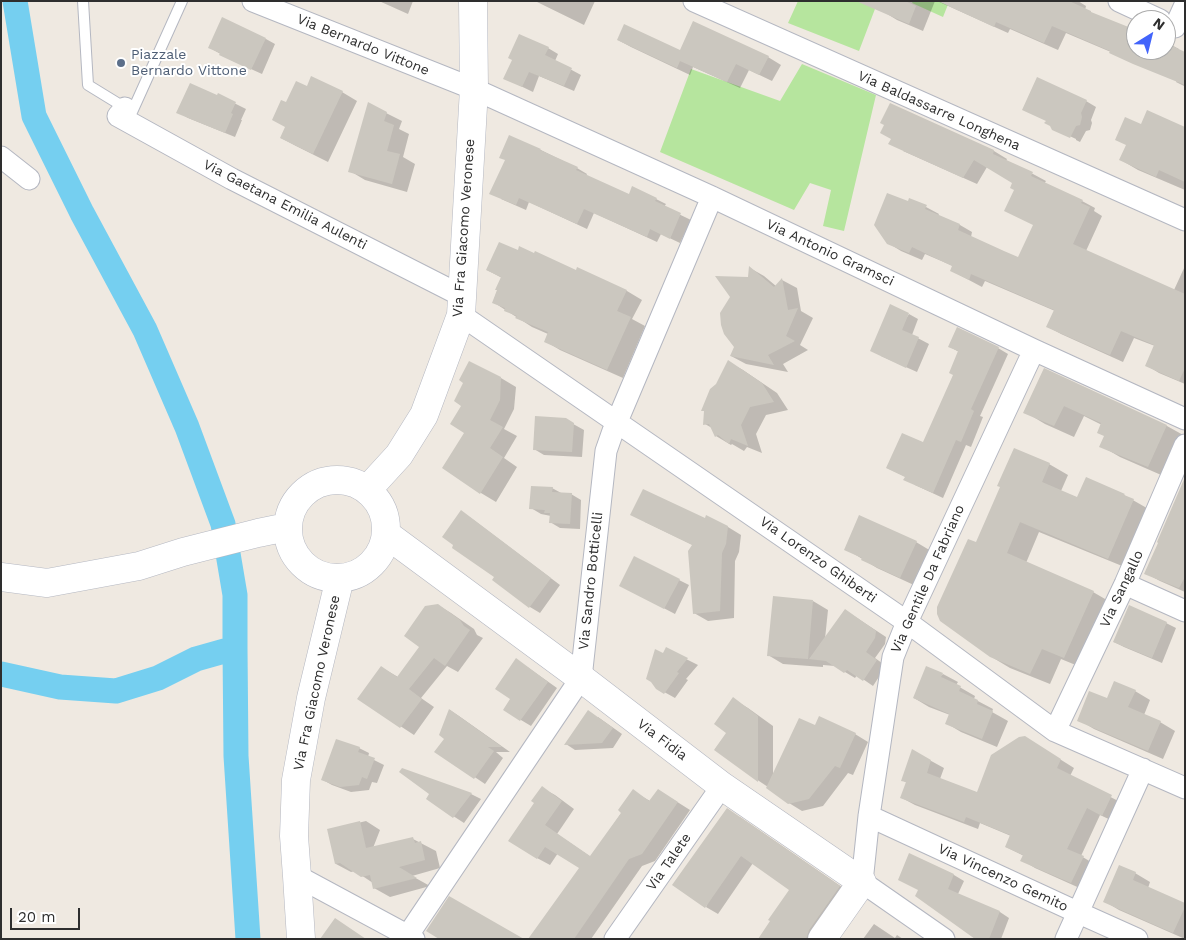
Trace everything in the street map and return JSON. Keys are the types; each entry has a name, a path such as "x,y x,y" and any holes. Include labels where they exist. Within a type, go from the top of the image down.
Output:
{"street":[{"name":"Via Bernardo Vittone","path":"253,1 474,89"},
{"name":"Via Fra Giacomo Veronese","path":"367,490 399,455 424,415 462,305 474,89 473,1"},
{"name":"Via Baldassarre Longhena","path":"694,1 1185,220"},
{"path":"1119,1 1138,10"},
{"path":"1176,18 1185,5"},
{"name":"Via Antonio Gramsci","path":"474,89 712,197 1034,350 1185,419"},
{"name":"Via Gaetana Emilia Aulenti","path":"125,108 118,116 462,305"},
{"path":"1,157 29,179"},
{"name":"Via Sandro Botticelli","path":"411,937 581,678 606,451 712,197"},
{"name":"Via Lorenzo Ghiberti","path":"462,305 618,422 907,622 1055,731 1185,788"},
{"name":"Via Gentile Da Fabriano","path":"862,882 869,816 893,657 907,622 1034,350"},
{"name":"Via Sangallo","path":"1055,731 1125,584 1185,445"},
{"path":"339,479 354,482 367,490 378,502 385,517 386,534 381,550 371,564 357,574 340,578 323,576 308,569 296,556 289,542 287,527 290,512 298,498 309,488 323,481 339,479"},
{"path":"1,577 47,583 139,566 201,548 287,527"},
{"name":"Via Fidia","path":"386,534 581,678 722,786 944,939"},
{"name":"Via Fra Giacomo Veronese","path":"301,939 294,836 296,780 311,698 340,578"},
{"path":"1125,584 1185,610"},
{"path":"1066,939 1143,769"},
{"name":"Via Talete","path":"615,939 722,786"},
{"name":"Via Vincenzo Gemito","path":"869,816 1137,939"},
{"path":"297,876 411,937"},
{"path":"822,939 862,882"}],"lane":[{"path":"83,1 88,85 132,112 182,1"}],"green space":[{"path":"798,1 878,1 859,51 788,23"},
{"path":"913,1 949,2 943,17 912,3"},
{"path":"802,64 876,95 844,231 823,226 831,190 810,183 794,210 660,152 691,69 780,101"}],"building":[{"path":"856,1 905,1 916,6 909,24"},
{"path":"938,1 1069,1 1126,26 1126,60 1176,60 1176,48 1185,52 1185,85 1133,64 1109,53 1110,51 1052,26 1044,43 996,22 994,27"},
{"path":"222,17 266,38 251,70 208,48"},
{"path":"693,21 769,56 759,75 736,64 727,82 680,61 677,68 617,40 624,24 680,50"},
{"path":"519,34 549,47 545,55 572,68 564,86 529,72 522,87 503,79 512,60 508,58"},
{"path":"311,76 343,91 313,154 280,138 285,127 272,120 281,100 286,102 296,81 307,86"},
{"path":"1037,77 1087,100 1081,113 1080,125 1076,126 1070,138 1052,130 1050,126 1044,123 1046,121 1022,110"},
{"path":"190,83 236,102 225,133 176,113"},
{"path":"368,102 387,112 384,121 394,125 387,151 400,154 392,184 348,172"},
{"path":"890,103 994,150 993,154 1033,172 1031,176 1083,200 1081,203 1090,207 1073,244 1185,294 1185,368 1179,381 1145,366 1154,345 1121,331 1110,355 1046,327 1054,310 971,274 969,280 950,271 952,266 912,247 909,253 887,244 874,225 887,193 908,201 909,198 927,205 925,209 960,224 958,230 1018,257 1033,225 1004,211 1014,190 1010,188 1012,183 974,160 963,178 888,144 891,139 880,133 884,125 880,123"},
{"path":"1147,110 1185,127 1185,182 1159,170 1156,177 1119,160 1126,145 1115,140 1125,117 1141,124"},
{"path":"509,135 578,167 576,170 629,194 632,186 657,198 655,201 681,213 670,239 650,229 647,237 584,209 577,224 519,198 516,205 489,194 505,160 499,158"},
{"path":"499,242 518,250 519,246 534,253 535,251 576,270 577,267 627,290 617,311 631,317 607,370 544,342 548,332 515,318 517,316 504,311 505,308 492,303 501,277 486,270"},
{"path":"749,266 774,287 782,278 788,310 798,308 786,336 795,341 768,355 774,365 730,356 734,347 724,334 721,325 720,313 730,297 715,276 748,277"},
{"path":"890,304 909,313 902,330 919,337 906,368 870,351"},
{"path":"957,327 999,347 971,409 974,411 961,442 956,440 933,493 903,480 905,477 886,468 902,433 923,442 953,375 949,373 958,351 948,347"},
{"path":"728,360 762,383 774,402 750,407 741,425 748,446 731,439 729,444 718,435 715,437 709,424 703,425 704,411 701,411 710,389 716,384"},
{"path":"469,361 501,377 500,400 490,420 503,427 490,448 503,457 480,494 442,468 464,433 450,424 461,406 454,401 463,383 459,380"},
{"path":"1044,368 1167,425 1148,467 1099,447 1104,436 1097,433 1101,423 1064,406 1054,426 1023,413"},
{"path":"535,416 566,418 574,423 572,452 533,450"},
{"path":"1014,448 1050,463 1042,482 1077,497 1086,477 1134,499 1108,559 1020,522 1007,553 1094,591 1064,658 1042,649 1030,674 990,657 940,621 937,614 937,607 968,539 976,542 1000,487 997,486"},
{"path":"1185,477 1185,577 1179,588 1144,574"},
{"path":"531,486 553,487 552,492 572,493 570,524 549,523 550,513 544,513 545,510 529,509"},
{"path":"643,489 705,518 706,515 728,526 726,544 722,553 720,611 693,614 688,551 692,545 630,515"},
{"path":"461,510 551,578 529,608 492,580 494,577 452,548 453,545 442,537"},
{"path":"859,515 917,541 900,578 844,550"},
{"path":"634,556 680,579 664,609 619,586"},
{"path":"773,596 813,600 808,659 767,656"},
{"path":"438,604 470,630 445,666 434,658 409,689 422,699 400,728 357,699 381,666 397,677 419,647 404,636 425,606"},
{"path":"1129,605 1167,622 1152,658 1113,642"},
{"path":"845,609 876,631 875,638 866,652 877,660 863,681 847,670 844,673 826,661 809,659"},
{"path":"666,647 688,658 664,694 646,679 655,649 663,653"},
{"path":"516,658 548,682 520,721 503,710 510,699 495,689"},
{"path":"926,666 943,673 941,677 961,686 959,691 978,700 977,704 993,711 982,739 945,724 949,714 913,698"},
{"path":"1114,681 1136,690 1128,707 1161,721 1148,751 1077,721 1089,691 1107,698"},
{"path":"733,697 758,716 758,782 714,750 726,733 714,724"},
{"path":"449,709 502,747 488,747 494,751 474,779 434,752 444,739 439,735"},
{"path":"588,710 613,728 602,743 564,745"},
{"path":"819,716 856,733 840,768 835,766 809,799 788,804 766,788 799,718 815,725"},
{"path":"1025,736 1061,759 1057,768 1112,795 1102,816 1087,808 1067,849 1084,856 1071,883 1020,861 1023,855 1005,847 1010,835 966,817 964,822 900,798 906,782 901,781 912,749 931,760 927,773 977,792 991,755 1019,737"},
{"path":"336,739 360,747 358,752 375,758 367,779 362,777 359,785 340,787 321,780"},
{"path":"402,768 472,793 453,818 426,799 429,794 399,772"},
{"path":"542,786 562,801 545,825 590,856 621,813 618,810 633,789 649,801 658,789 678,802 642,854 629,859 574,939 528,939 579,868 545,847 537,859 508,841 534,803 531,801"},
{"path":"727,808 840,886 809,930 806,939 758,939 770,921 768,920 789,890 741,856 705,908 672,885"},
{"path":"360,821 366,848 413,837 415,843 421,841 425,860 399,867 417,878 373,889 370,875 361,877 340,863 335,864 327,829"},
{"path":"909,853 954,874 948,889 1000,911 989,939 975,939 915,896 918,890 898,880"},
{"path":"1119,865 1136,872 1133,880 1185,903 1173,933 1103,902"},
{"path":"449,896 524,939 439,939 426,931"},
{"path":"335,918 366,939 320,939"}],"waterway":[{"path":"15,1 34,116 82,213 145,330 187,427 223,524 235,595 236,756 248,939"},
{"path":"1,674 60,687 116,691 158,678 196,659 235,648"}],"place":[{"name":"Piazzale Bernardo Vittone","path":"121,63"}]}
